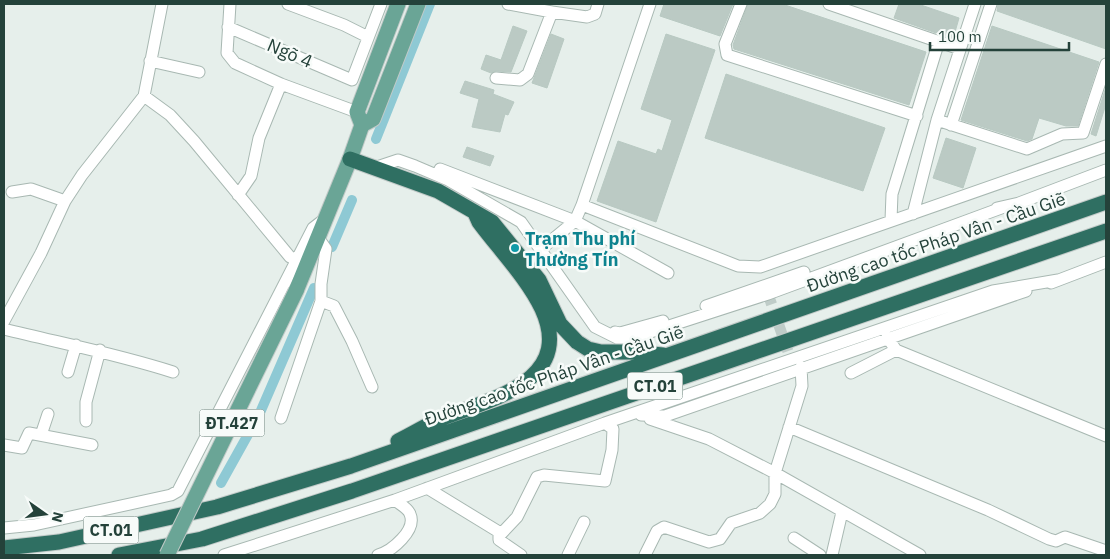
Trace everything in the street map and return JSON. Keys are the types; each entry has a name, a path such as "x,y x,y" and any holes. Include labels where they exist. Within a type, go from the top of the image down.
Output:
{"highway":[{"path":"350,159 438,191 492,222 507,238 539,280 560,324 577,342 588,349 601,352 630,352 667,356"},
{"name":"Đường cao tốc Pháp Vân - Cầu Giẽ","path":"4,548 59,542 218,507 351,466 1106,202"},
{"path":"351,466 442,419 489,403 526,383 538,372 546,355 549,339 548,324 541,307 479,222 475,212"},
{"name":"CT.01","path":"119,555 202,539 352,491 1106,231"}],"main road":[{"name":"ĐT.427","path":"359,118 373,119 418,4"},
{"name":"ĐT.427","path":"167,555 296,291 328,217 350,159 359,118 390,5"}],"street":[{"path":"4,321 34,267 65,201 82,175 144,96 162,4"},
{"path":"230,4 227,53 229,58 235,63 359,118"},
{"path":"288,4 344,25 368,37 390,5"},
{"path":"508,4 588,17 594,14 598,4"},
{"path":"541,249 575,221 650,4"},
{"path":"740,4 725,44 724,48 727,55 917,116"},
{"path":"829,4 960,49"},
{"path":"913,214 937,120 975,4"},
{"path":"952,125 991,4"},
{"path":"496,78 520,80 528,74 545,9"},
{"name":"Ngõ 4","path":"228,27 352,80 368,37"},
{"path":"891,220 892,194 939,41"},
{"path":"150,61 199,72"},
{"path":"937,120 1027,149 1062,134 1083,133 1106,64"},
{"path":"238,195 251,176 259,138 281,84"},
{"path":"144,96 170,115 290,257 297,259"},
{"path":"582,205 738,266 760,267 1106,146"},
{"path":"374,168 408,156 575,221 668,273"},
{"path":"398,160 448,180 521,222 595,327 620,333 664,321 865,252 956,216 1004,207 1106,170"},
{"path":"12,192 31,189 65,201"},
{"path":"4,528 34,525 171,495 178,491 313,228 328,217"},
{"path":"281,418 324,292 326,249 319,239"},
{"path":"634,414 665,416 1106,262"},
{"path":"229,555 395,500 605,423 993,291 1058,280"},
{"path":"324,292 334,306 352,341 372,387"},
{"path":"4,329 46,341 100,350 173,372"},
{"path":"888,337 896,350 1106,436"},
{"path":"68,372 76,345"},
{"path":"86,421 86,402 100,350"},
{"path":"851,373 896,350"},
{"path":"644,555 657,531 664,527 709,542 720,539 731,523 760,513 770,504 775,494 775,473 802,386 801,367"},
{"path":"41,435 48,414"},
{"path":"634,414 710,439 775,473 920,555"},
{"path":"521,555 504,551 499,540 500,535 517,517 537,477 544,475 605,481 612,450 613,429 605,423"},
{"path":"789,427 878,463 1054,541 1065,537 1106,551"},
{"path":"4,445 22,448 29,433 92,445"},
{"path":"427,488 499,532 500,535"},
{"path":"378,555 399,544 407,532 411,516 395,500"},
{"path":"832,555 842,512"},
{"path":"568,555 584,522"},
{"path":"794,538 820,555"}],"building":[{"path":"664,4 733,4 720,36 660,16"},
{"path":"748,4 782,4 926,52 909,105 734,49 733,45"},
{"path":"899,4 918,4 959,18 953,39 894,18"},
{"path":"998,4 1106,4 1106,49 997,11"},
{"path":"513,26 527,31 511,72 496,71 491,73 481,69 486,55 501,60"},
{"path":"992,26 1099,62 1078,126 1066,126 1039,118 1032,139 1027,141 961,120"},
{"path":"551,34 564,39 547,88 532,83"},
{"path":"666,34 715,50 656,222 597,201 618,141 656,154 658,149 662,151 672,120 641,109"},
{"path":"726,74 885,128 863,191 705,138"},
{"path":"465,81 494,90 493,94 514,102 508,115 505,114 500,132 472,127 479,99 460,93"},
{"path":"1106,87 1106,104 1096,136 1091,134"},
{"path":"946,138 976,148 963,188 933,178"},
{"path":"467,147 494,156 490,166 463,157"}],"waterway":[{"path":"376,139 430,4"},
{"path":"332,247 352,200"},
{"path":"221,483 259,415 314,288"}],"tunnel":[{"path":"768,294 791,360"}],"place":[{"name":"Trạm Thu phí Thường Tín","path":"515,248"}]}
